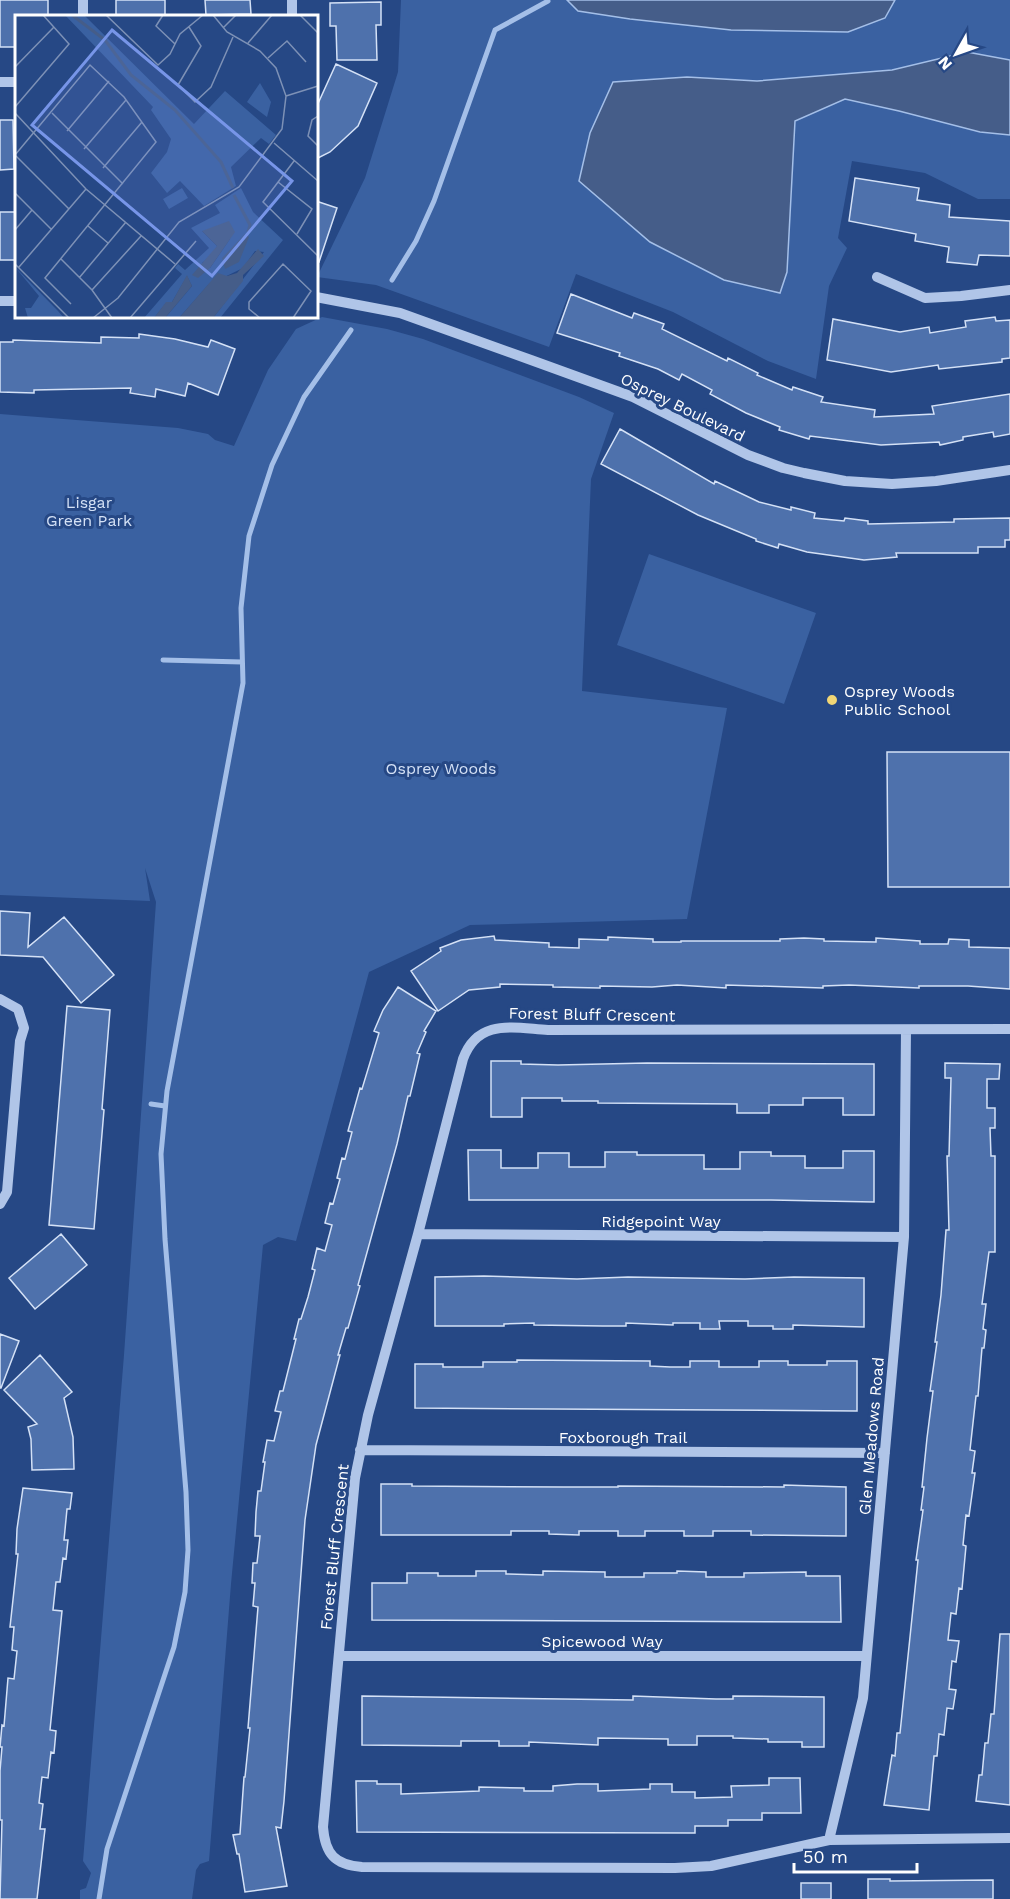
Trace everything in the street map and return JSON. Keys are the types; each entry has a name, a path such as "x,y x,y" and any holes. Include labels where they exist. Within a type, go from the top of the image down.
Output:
{"street":[{"path":"877,278 925,298 1010,290"},
{"name":"Osprey Boulevard","path":"318,297 400,313 633,397 730,447 783,468 845,481 892,484 936,481 1010,470"},
{"path":"0,999 18,1009 24,1028 20,1041 7,1192 0,1204"},
{"name":"Forest Bluff Crescent","path":"1010,1029 548,1030 497,1028 474,1038 463,1059 360,1450 351,1508 323,1827 324,1842 331,1855 350,1866 711,1866 829,1840 1010,1838"},
{"name":"Glen Meadows Road","path":"829,1840 863,1698 904,1237 906,1030"},
{"name":"Ridgepoint Way","path":"418,1234 904,1237"},
{"name":"Foxborough Trail","path":"360,1450 885,1453"},
{"name":"Spicewood Way","path":"339,1656 866,1656"}],"green space":[{"path":"401,0 567,0 579,11 630,19 731,30 848,32 885,18 895,0 1010,0 1010,60 967,52 892,70 757,81 687,77 613,82 590,133 787,272 795,121 845,99 980,132 1010,135 1010,199 978,199 925,173 852,161 838,238 847,248 829,286 816,379 768,361 673,312 576,274 549,347 376,285 318,277 365,178 398,72"},
{"path":"322,317 387,329 423,339 579,397 614,413 591,479 582,691 727,708 687,919 470,925 369,972 296,1241 278,1237 263,1245 231,1584 209,1861 200,1864 196,1870 192,1899 80,1899 80,1890 86,1888 91,1873 83,1861 124,1355 156,902 145,868 150,901 0,895 0,414 178,428 208,434 215,440 234,446 268,370 296,329"},
{"path":"649,554 816,613 784,704 617,645"}],"shaded area":[{"path":"567,0 895,0 885,18 848,32 731,30 630,19 578,11"},
{"path":"967,52 1010,60 1010,135 980,132 845,99 795,121 787,272 780,293 724,280 650,242 579,181 590,133 613,82 687,77 757,81 892,70"}],"building":[{"path":"0,0 48,0 48,15 15,15 15,47 0,47"},
{"path":"116,0 165,0 165,15 116,15"},
{"path":"205,0 250,0 251,14 206,15"},
{"path":"381,2 381,25 376,25 377,60 337,60 336,26 330,26 330,3"},
{"path":"336,64 377,83 358,126 330,152 318,158 318,104"},
{"path":"0,120 13,120 14,169 0,170"},
{"path":"855,178 919,188 917,200 950,205 949,217 1010,221 1010,256 979,255 977,265 947,262 949,247 915,241 916,234 849,221"},
{"path":"318,202 337,208 318,262"},
{"path":"0,212 15,212 15,260 0,260"},
{"path":"571,294 632,318 634,313 664,324 662,329 727,361 728,358 758,373 757,375 792,390 793,387 823,397 821,402 875,410 874,417 934,414 932,406 1010,394 1010,434 994,437 993,432 963,437 963,440 940,445 939,442 881,445 810,436 809,439 779,430 780,427 746,413 710,394 712,390 682,374 679,380 658,369 619,356 620,353 557,333"},
{"path":"995,317 996,321 1010,320 1010,358 1002,359 1002,362 939,369 938,365 891,372 827,360 833,319 900,332 929,327 930,333 966,327 965,321"},
{"path":"139,334 208,347 211,340 235,349 218,395 188,383 185,396 156,389 155,397 130,393 131,388 34,390 34,393 0,392 0,342 13,342 13,340 101,343 101,337 139,338"},
{"path":"620,429 714,484 715,481 759,502 815,513 814,518 844,521 845,518 868,521 868,524 1010,518 1010,540 1005,540 1005,547 978,547 978,553 896,553 897,557 864,560 807,552 779,544 778,548 756,541 756,539 698,515 601,464"},
{"path":"887,752 1010,752 1010,887 888,887"},
{"path":"0,911 30,913 28,947 64,917 114,975 81,1003 43,957 0,955"},
{"path":"494,936 495,940 549,943 549,947 579,948 579,939 608,940 608,937 653,939 653,942 780,941 780,939 804,938 824,939 824,941 876,942 876,938 920,941 920,944 948,944 949,939 969,940 969,947 1010,948 1010,989 968,986 919,986 919,988 849,985 823,986 823,988 726,985 726,988 677,985 600,986 600,988 500,984 500,987 469,990 438,1011 411,971 441,951 440,948 461,940"},
{"path":"398,987 436,1011 424,1031 426,1032 417,1053 420,1054 410,1096 408,1096 358,1285 360,1286 338,1355 340,1355 316,1445 305,1520 284,1801 281,1828 276,1827 287,1886 245,1892 239,1854 237,1854 233,1835 240,1834 250,1728 248,1728 258,1607 253,1606 255,1583 252,1583 253,1563 257,1563 260,1536 255,1536 258,1491 261,1491 267,1440 274,1441 281,1412 275,1411 280,1391 283,1391 299,1319 301,1319 315,1270 312,1269 317,1248 325,1251 332,1225 325,1223 340,1179 337,1178 352,1132 348,1131 360,1088 362,1089 379,1033 374,1031 383,1010"},
{"path":"67,1006 110,1010 94,1229 49,1225"},
{"path":"491,1061 558,1065 874,1064 874,1115 843,1115 843,1098 803,1098 803,1105 769,1105 769,1113 737,1113 737,1104 598,1103 598,1101 562,1101 562,1098 522,1098 522,1117 491,1117"},
{"path":"945,1063 1000,1064 999,1079 987,1079 987,1108 995,1108 995,1128 990,1128 991,1156 995,1156 995,1252 989,1252 982,1304 986,1304 983,1329 986,1330 970,1450 975,1451 972,1473 975,1473 969,1516 966,1515 962,1589 959,1588 956,1614 951,1613 948,1640 959,1641 956,1662 952,1661 949,1689 956,1690 953,1709 947,1708 944,1735 939,1734 937,1756 934,1756 929,1810 884,1805 892,1755 895,1756 897,1733 900,1733 918,1560 916,1560 923,1510 921,1510 924,1487 922,1487 933,1391 930,1391 937,1342 935,1342 946,1230 949,1230 947,1156 949,1156 951,1078 945,1078"},
{"path":"468,1150 501,1150 501,1168 538,1168 538,1153 569,1153 569,1167 605,1167 605,1152 637,1152 637,1155 704,1155 704,1169 740,1169 740,1152 771,1152 771,1156 805,1156 805,1168 843,1168 843,1151 874,1151 874,1202 469,1200"},
{"path":"61,1234 87,1265 35,1309 9,1278"},
{"path":"435,1277 577,1279 628,1277 864,1278 864,1327 793,1325 793,1329 773,1329 773,1326 748,1326 748,1321 719,1321 720,1329 700,1329 700,1323 673,1323 673,1325 626,1323 626,1326 534,1325 534,1323 504,1324 504,1326 435,1326"},
{"path":"0,1334 19,1341 1,1388 0,1388"},
{"path":"40,1355 72,1392 64,1398 73,1437 74,1469 32,1470 31,1439 28,1427 37,1424 4,1390"},
{"path":"517,1360 650,1361 650,1366 670,1367 690,1367 690,1361 719,1361 719,1367 759,1367 759,1361 788,1361 788,1365 827,1365 827,1361 857,1361 857,1411 415,1408 415,1364 483,1367 483,1362 517,1362"},
{"path":"381,1484 564,1487 784,1487 784,1485 846,1487 846,1536 751,1535 751,1531 713,1531 713,1536 684,1536 684,1531 645,1531 645,1536 618,1536 618,1531 579,1531 579,1535 549,1534 549,1531 511,1531 511,1535 381,1535"},
{"path":"23,1488 72,1493 70,1509 67,1509 64,1540 68,1540 66,1559 63,1558 60,1582 56,1582 53,1610 62,1611 50,1730 56,1731 54,1753 51,1752 48,1778 42,1777 39,1803 43,1804 40,1829 45,1829 37,1899 0,1899 2,1747 0,1747 8,1678 14,1679 17,1651 12,1650 14,1627 10,1627 18,1554 16,1554 17,1529"},
{"path":"476,1571 543,1575 543,1571 605,1572 605,1577 644,1577 644,1573 677,1573 677,1571 706,1572 706,1577 744,1577 744,1573 806,1572 806,1576 840,1576 841,1622 372,1620 372,1583 407,1583 407,1573 476,1576"},
{"path":"1000,1634 1010,1634 1010,1805 976,1801 979,1775 982,1775 985,1743 988,1743 991,1714 994,1714"},
{"path":"362,1696 633,1700 633,1696 716,1699 733,1699 733,1696 824,1697 824,1747 802,1747 802,1742 768,1742 768,1739 733,1738 733,1736 697,1736 697,1745 668,1745 668,1739 598,1738 598,1745 529,1742 529,1746 499,1746 499,1741 461,1741 461,1746 362,1745"},
{"path":"769,1778 800,1778 801,1813 762,1813 762,1820 728,1820 728,1826 695,1826 695,1833 357,1832 356,1781 401,1784 401,1794 479,1791 479,1787 553,1791 553,1786 577,1784 598,1784 598,1791 650,1789 650,1784 672,1784 672,1792 695,1792 695,1798 732,1797 731,1786 769,1785"},
{"path":"868,1879 890,1879 890,1881 993,1880 993,1899 868,1899"},
{"path":"801,1883 831,1883 831,1899 801,1899"}],"waterway":[{"path":"392,280 416,241 434,201 495,30 548,1"},
{"path":"99,1899 107,1849 174,1647 185,1592 188,1550 186,1492 165,1239 161,1154 167,1091 243,683 241,608 249,536 272,465 304,397 351,330"},
{"path":"163,660 242,662"},
{"path":"151,1104 165,1106"}],"place":[{"name":"Osprey Woods Public School","path":"832,700"}],"park label":[{"name":"Lisgar Green Park","path":"89,511"},
{"name":"Osprey Woods","path":"441,768"}]}
